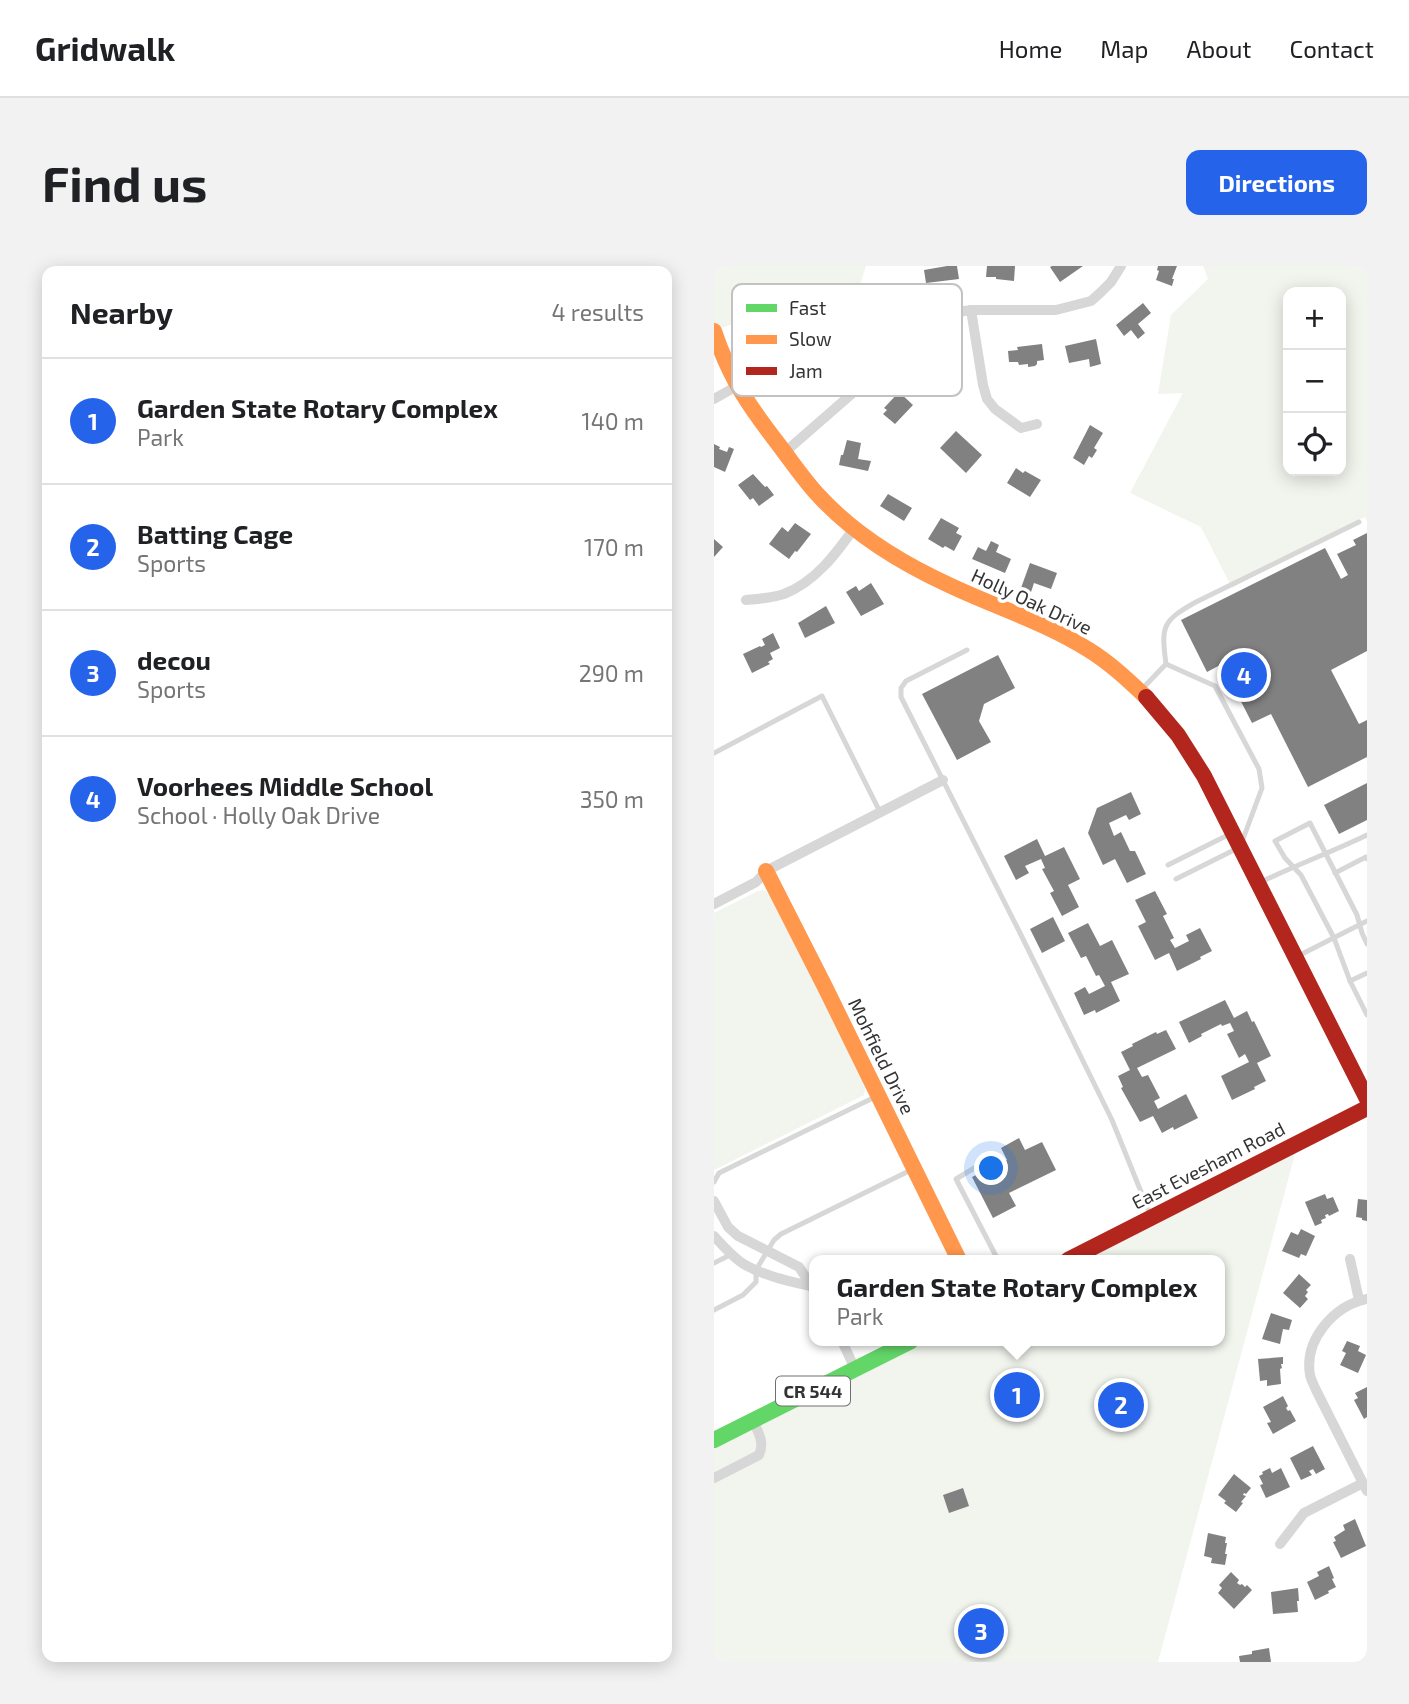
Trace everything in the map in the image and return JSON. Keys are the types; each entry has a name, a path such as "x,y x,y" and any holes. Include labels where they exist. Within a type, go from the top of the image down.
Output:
{"street":[{"path":"962,312 1056,310 1091,300 1105,288 1121,266"},
{"path":"971,310 987,399 995,409 1021,428 1037,424"},
{"name":"Holly Oak Drive","path":"714,331 732,374"},
{"path":"714,399 732,389"},
{"name":"Holly Oak Drive","path":"743,396 820,497 855,527 916,569 1070,639 1103,659 1140,691 1171,725 1193,757 1367,1099"},
{"path":"785,452 849,396"},
{"path":"746,600 784,594 804,583 833,559 855,527"},
{"path":"714,904 756,882 766,871 943,780"},
{"name":"Mohfield Drive","path":"766,871 957,1255"},
{"name":"East Evesham Road","path":"1078,1255 1367,1108"},
{"path":"714,1201 728,1227 737,1236 799,1266 809,1283"},
{"path":"714,1236 741,1262 756,1270 809,1287"},
{"path":"1280,1544 1304,1513 1365,1487 1310,1375 1314,1341 1321,1329 1339,1310 1363,1300 1350,1259"},
{"path":"844,1346 855,1369"},
{"name":"CR 544","path":"714,1440 901,1346"},
{"path":"714,1478 759,1455 762,1449 760,1434 753,1420"}],"lane":[{"path":"1140,691 1166,664 1164,631 1172,617 1196,602 1359,522"},
{"path":"967,650 907,680 902,684 901,697 1112,1120 1151,1217"},
{"path":"1166,664 1215,686 1259,769 1262,788 1236,840 1176,878"},
{"path":"714,753 822,696 880,812"},
{"path":"1367,944 1357,915 1310,823 1275,841 1285,859 1301,875 1334,938 1350,981 1367,1015"},
{"path":"1258,883 1367,835"},
{"path":"1168,865 1236,840"},
{"path":"1335,873 1366,857 1367,859"},
{"path":"1296,957 1367,921"},
{"path":"1350,981 1367,973"},
{"path":"714,1182 719,1173 878,1095"},
{"path":"982,1164 956,1179 995,1255"},
{"path":"714,1310 743,1295 756,1282 756,1270 774,1240 781,1234 914,1168"},
{"path":"714,1263 732,1254"}],"shaded area":[{"path":"714,266 866,266 860,284 732,284 732,324 714,331"},
{"path":"1203,266 1367,266 1367,521 1365,517 1232,588 1201,527 1130,493 1183,393 1158,394 1171,315 1208,279"},
{"path":"763,890 770,896 861,1077 865,1087 864,1095 714,1170 714,913"},
{"path":"1298,1143 1158,1662 714,1662 714,1440 901,1346 1225,1346 1225,1255 1078,1255"}],"building":[{"path":"957,266 959,279 926,283 924,270"},
{"path":"987,266 1015,266 1014,281 986,277"},
{"path":"1083,266 1060,282 1050,267"},
{"path":"1158,266 1177,266 1172,286 1156,280"},
{"path":"1143,303 1151,313 1138,324 1145,333 1138,339 1131,330 1124,336 1116,325"},
{"path":"1096,339 1101,364 1090,367 1089,359 1069,363 1065,346"},
{"path":"1042,344 1044,360 1037,361 1035,366 1009,362 1008,351 1018,350 1017,347"},
{"path":"895,396 903,396 913,405 895,424 883,414 887,410 884,408"},
{"path":"1090,425 1103,433 1094,448 1097,450 1092,458 1089,456 1084,465 1073,458"},
{"path":"956,431 982,455 966,473 940,448"},
{"path":"847,440 861,443 858,459 871,461 868,471 839,465"},
{"path":"714,444 727,452 729,447 734,449 725,472 714,467"},
{"path":"1016,468 1041,480 1030,497 1007,483"},
{"path":"753,474 774,495 759,506 753,498 750,500 738,485"},
{"path":"888,494 912,508 904,521 880,506"},
{"path":"941,518 959,528 956,533 962,536 954,551 928,539"},
{"path":"795,523 811,534 789,559 769,544 782,527 788,532"},
{"path":"1367,533 1367,651 1331,670 1359,724 1367,720 1367,757 1308,787 1271,714 1252,723 1222,664 1207,672 1181,620 1325,548 1341,579 1348,575 1337,554 1356,545 1353,540"},
{"path":"714,539 723,547 714,557"},
{"path":"991,541 999,545 996,552 1011,559 1005,573 972,559 978,547 986,551"},
{"path":"1030,563 1057,573 1051,589 1034,583 1031,592 1021,588"},
{"path":"871,583 884,604 861,616 846,592 856,586 859,591"},
{"path":"826,606 835,623 805,638 798,623"},
{"path":"773,633 780,648 770,653 773,659 768,662 770,664 752,673 743,654 765,645 762,639"},
{"path":"998,655 1015,688 984,704 979,721 991,742 957,760 922,694"},
{"path":"1367,783 1367,820 1339,834 1324,805"},
{"path":"1131,792 1141,814 1129,820 1126,815 1109,823 1114,836 1121,832 1130,851 1135,851 1146,874 1127,883 1115,859 1103,865 1088,833 1097,808"},
{"path":"1037,839 1045,856 1064,847 1080,879 1068,885 1079,907 1062,916 1050,893 1054,891 1042,869 1045,868 1041,859 1025,866 1029,873 1016,880 1004,856"},
{"path":"1155,891 1167,914 1163,916 1174,938 1170,940 1175,948 1189,941 1186,935 1200,928 1212,951 1177,971 1169,953 1155,960 1138,926 1146,922 1135,900"},
{"path":"1053,917 1065,941 1042,953 1030,929"},
{"path":"1088,923 1100,946 1112,940 1129,974 1111,982 1120,1001 1096,1013 1095,1010 1084,1015 1074,993 1085,987 1089,994 1105,986 1099,975 1096,976 1086,956 1081,958 1068,933"},
{"path":"1225,1000 1234,1018 1247,1011 1271,1056 1257,1063 1266,1081 1232,1100 1221,1076 1249,1062 1245,1054 1239,1058 1227,1034 1234,1031 1230,1023 1221,1024 1189,1043 1179,1022"},
{"path":"1166,1030 1176,1049 1137,1068 1142,1077 1148,1075 1160,1098 1154,1101 1158,1109 1186,1094 1198,1118 1162,1133 1153,1116 1140,1122 1121,1088 1123,1087 1118,1076 1130,1070 1121,1052 1156,1032 1157,1034"},
{"path":"1019,1138 1025,1150 1042,1142 1056,1170 1009,1193 1016,1206 993,1218 972,1177 1007,1160 1001,1148"},
{"path":"1325,1194 1327,1199 1333,1197 1339,1211 1325,1215 1322,1223 1315,1226 1305,1202"},
{"path":"1358,1199 1367,1200 1367,1221 1356,1217"},
{"path":"1301,1229 1315,1236 1306,1256 1301,1254 1299,1258 1282,1251 1291,1232 1298,1235"},
{"path":"1299,1274 1311,1285 1306,1290 1308,1292 1305,1296 1308,1299 1300,1308 1283,1293"},
{"path":"1271,1313 1292,1320 1289,1330 1283,1329 1280,1344 1262,1339"},
{"path":"1347,1341 1360,1346 1358,1351 1366,1355 1358,1373 1340,1365 1346,1353 1342,1351"},
{"path":"1283,1357 1280,1369 1281,1384 1267,1386 1267,1380 1260,1381 1258,1359"},
{"path":"1367,1387 1367,1417 1364,1419 1354,1400 1358,1398 1355,1393"},
{"path":"1283,1396 1288,1406 1286,1408 1296,1421 1273,1434 1267,1423 1271,1422 1263,1407"},
{"path":"1313,1446 1325,1469 1316,1474 1313,1469 1309,1471 1312,1475 1301,1480 1290,1458"},
{"path":"1270,1468 1272,1473 1281,1468 1290,1487 1266,1498 1259,1476"},
{"path":"1234,1474 1251,1488 1244,1493 1246,1496 1236,1512 1218,1495"},
{"path":"963,1488 969,1506 949,1513 943,1495"},
{"path":"1355,1519 1366,1546 1341,1558 1333,1542 1336,1541 1334,1537 1345,1530 1343,1525"},
{"path":"1208,1533 1226,1537 1225,1565 1211,1563 1212,1558 1204,1556"},
{"path":"1329,1566 1336,1587 1315,1600 1307,1582 1319,1576 1317,1572"},
{"path":"1231,1572 1239,1580 1237,1583 1245,1587 1247,1585 1252,1590 1234,1609 1218,1593 1222,1588 1219,1585"},
{"path":"1298,1588 1298,1612 1273,1614 1271,1592"},
{"path":"1269,1648 1271,1662 1240,1662 1239,1656"}],"traffic: fast":[{"path":"714,1440 901,1346"}],"traffic: slow":[{"path":"714,331 732,374"},
{"path":"744,396 814,490 833,510 879,547 949,585 1072,640 1104,660 1146,697"},
{"path":"766,871 957,1255"}],"traffic: jam":[{"path":"1146,697 1178,735 1204,776 1367,1099"},
{"path":"1078,1255 1367,1108"}],"place":[{"name":"Voorhees Middle School","path":"1244,675"},
{"name":"Garden State Rotary Complex","path":"1017,1395"},
{"name":"Batting Cage","path":"1121,1405"},
{"name":"decou","path":"981,1631"}]}
